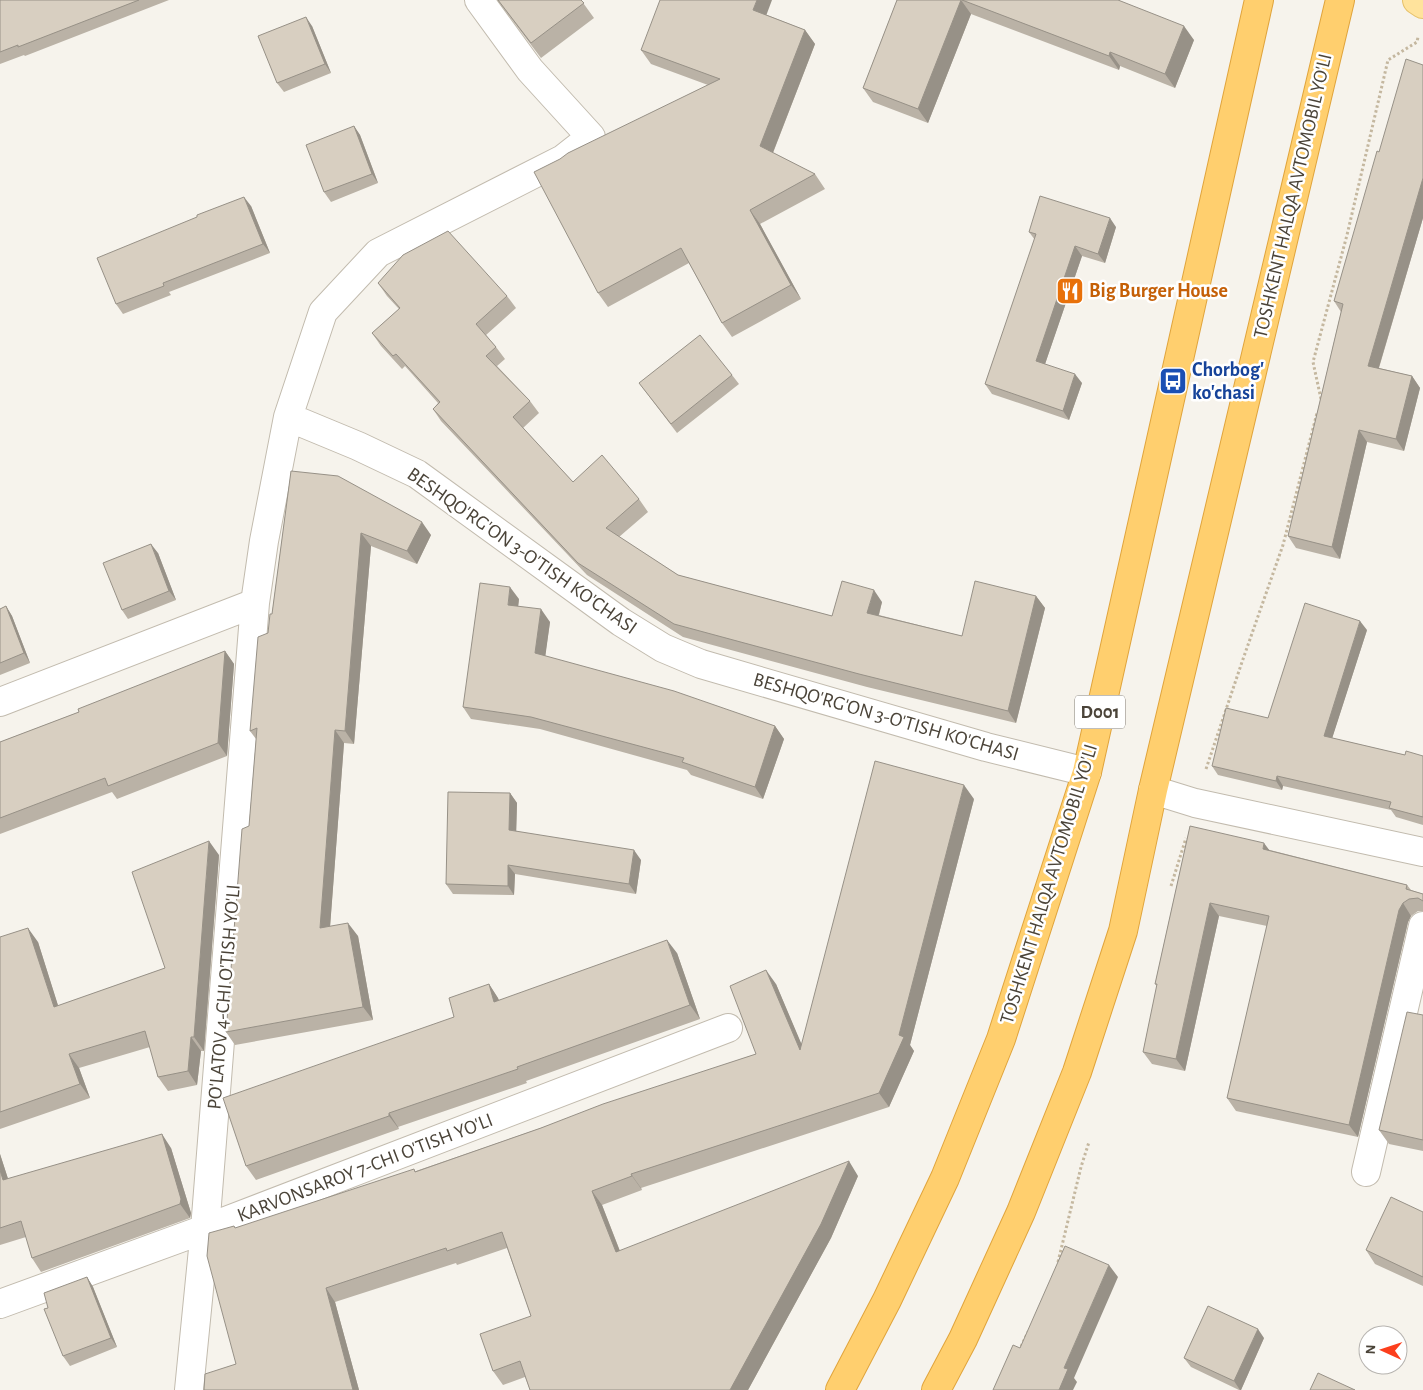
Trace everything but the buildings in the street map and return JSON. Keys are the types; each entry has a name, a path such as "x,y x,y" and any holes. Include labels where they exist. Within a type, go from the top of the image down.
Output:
{"highway":[{"name":"TOSHKENT HALQA AVTOMOBIL YO'LI","path":"840,1390 887,1300 945,1178 1001,1039 1087,772 1259,0"},
{"name":"TOSHKENT HALQA AVTOMOBIL YO'LI","path":"936,1390 963,1339 1021,1212 1077,1072 1123,931 1153,790 1340,0"}],"main road":[{"path":"1417,0 1423,4"}],"street":[{"path":"288,417 323,312 378,253 563,159 591,137 530,70 480,0"},
{"name":"PO'LATOV 4-CHI O'TISH YO'LI","path":"189,1390 205,1230 255,603 264,541 288,417"},
{"name":"BESHQO'RG'ON 3-O'TISH KO'CHASI","path":"288,417 358,446 417,474 621,622 663,648 701,664 977,744 1087,772"},
{"path":"0,702 255,603"},
{"path":"1153,790 1195,804 1423,852"},
{"path":"1366,1172 1423,926"},
{"name":"KARVONSAROY 7-CHI O'TISH YO'LI","path":"0,1304 205,1230 728,1028"}],"path":[{"path":"1168,894 1190,828 1195,804 1214,743 1286,536 1321,398 1314,362 1347,235 1388,60 1417,42 1419,34"},
{"path":"1058,1263 1090,1139"},
{"path":"1016,1356 1028,1331"}],"place":[{"name":"Big Burger House","path":"1070,291"},
{"name":"Chorbog' ko'chasi","path":"1173,381"}]}
